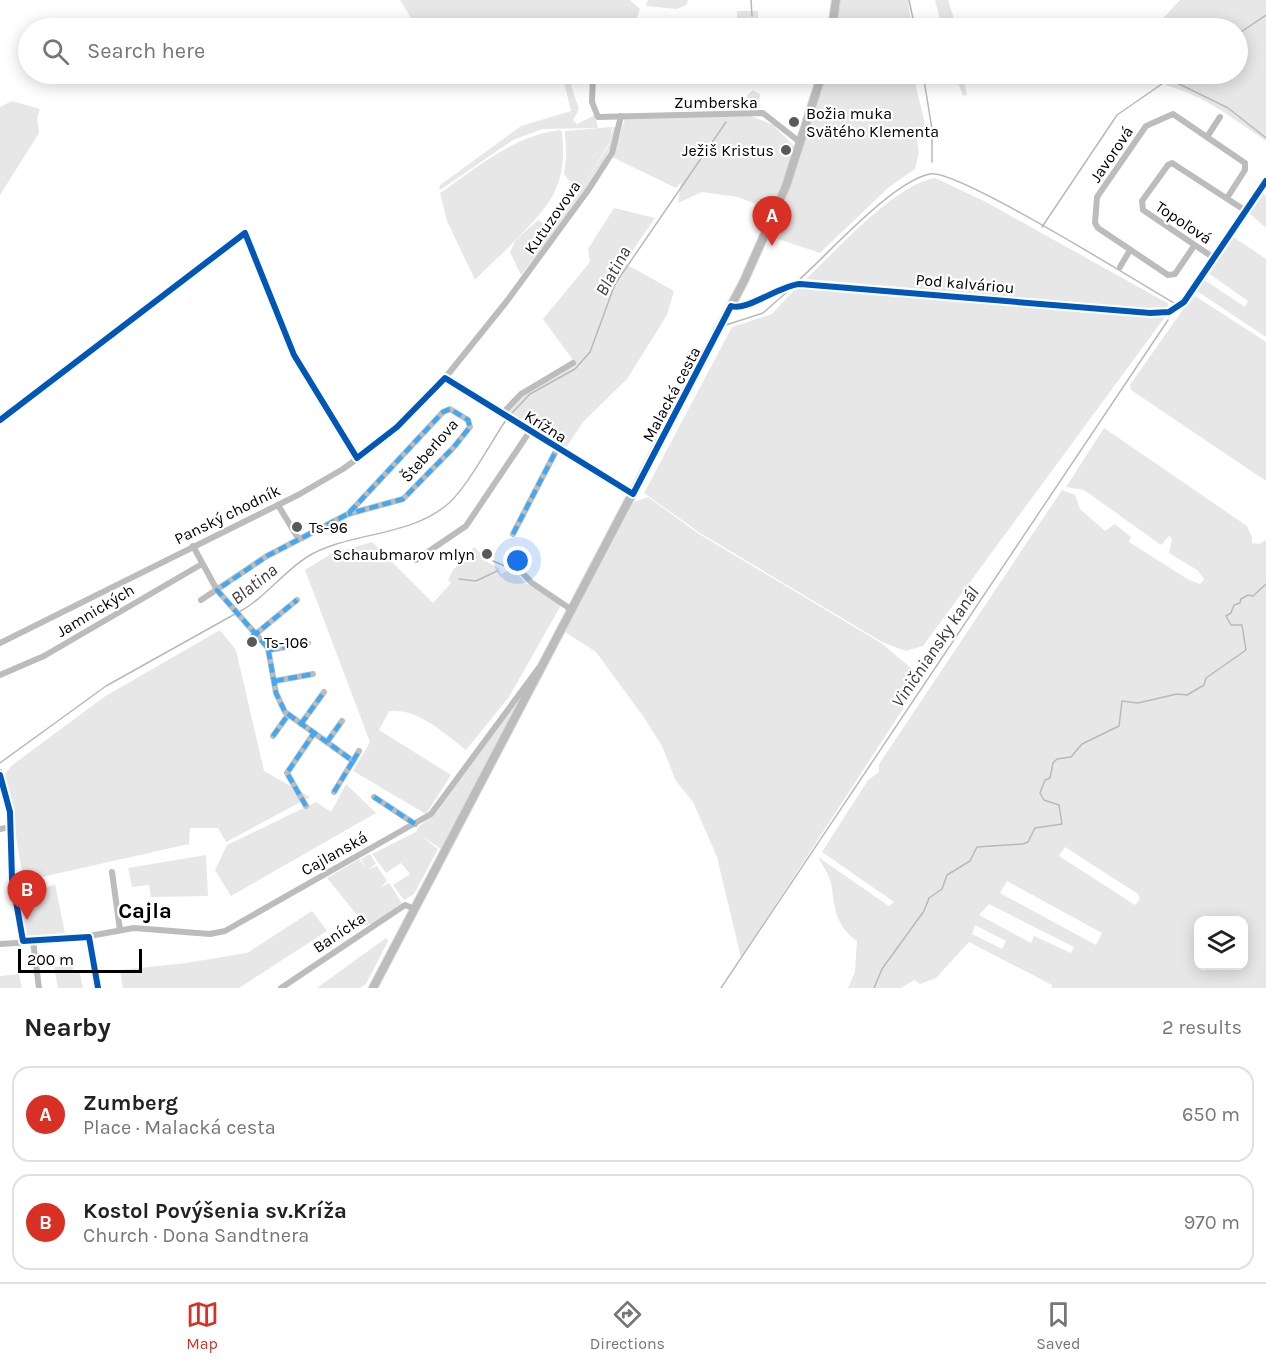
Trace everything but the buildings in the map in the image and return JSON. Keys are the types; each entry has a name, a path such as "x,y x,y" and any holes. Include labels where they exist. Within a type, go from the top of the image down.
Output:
{"main road":[{"path":"833,18 836,0"},
{"name":"Malacká cesta","path":"572,610 721,326 765,236 801,143 819,84"},
{"path":"373,988 572,610"}],"street":[{"path":"593,84 592,102 598,117 621,116"},
{"name":"Zumberska","path":"621,116 763,114 801,143"},
{"name":"Javorová","path":"1194,246 1171,275 1130,250 1095,223 1096,200 1146,126 1169,114 1176,115 1246,165 1227,198"},
{"name":"Kutuzovova","path":"446,378 507,301 588,189 612,153 621,116"},
{"path":"1207,137 1221,117"},
{"name":"Topoľová","path":"1214,258 1143,210 1142,201 1168,165 1172,163 1246,211"},
{"name":"Pod kalváriou","path":"731,306 741,308 784,286 800,284 1160,313 1179,307 1192,291 1266,181"},
{"path":"1120,267 1130,250"},
{"path":"502,414 521,394 573,363"},
{"name":"Krížna","path":"446,378 557,449 633,494"},
{"name":"Panský chodník","path":"0,643 278,505 343,469 397,427 446,378"},
{"name":"Šteberlova","path":"201,600 298,538 348,514 403,499 454,447 470,427 468,420 450,409 443,412 348,514"},
{"path":"416,560 466,526 530,431"},
{"path":"513,534 557,449"},
{"path":"362,499 364,510"},
{"path":"278,505 298,538"},
{"path":"193,546 217,590 254,636 269,650 278,699 288,715 353,761"},
{"path":"519,549 513,563 532,583 572,610"},
{"name":"Jamnických","path":"0,675 44,656 202,564"},
{"path":"254,636 297,600"},
{"path":"269,650 308,643"},
{"name":"Cajlanská","path":"0,944 89,937 120,930 147,929 210,934 225,931 431,814 516,696 545,661"},
{"path":"275,681 313,674"},
{"path":"301,724 324,692"},
{"path":"516,696 524,700"},
{"path":"273,736 288,715"},
{"path":"327,742 342,722"},
{"path":"306,806 287,773 314,733"},
{"path":"334,792 360,751"},
{"path":"0,773 9,803 12,872 23,941"},
{"path":"374,797 415,824"},
{"path":"0,805 9,803"},
{"path":"0,829 10,827"},
{"path":"112,872 120,930"},
{"name":"Banícka","path":"281,988 405,905 415,909"},
{"path":"89,937 98,988"},
{"path":"33,941 39,988"}],"shaded area":[{"path":"400,0 630,0 640,9 637,18 411,18"},
{"path":"648,0 688,0 686,5 677,9 646,6"},
{"path":"839,0 908,0 911,18 836,18"},
{"path":"935,0 948,0 954,18 940,18"},
{"path":"1180,0 1266,0 1266,141 1205,101 1165,85 1248,84 1248,18 1163,18"},
{"path":"737,11 758,11 758,18 737,18"},
{"path":"564,84 571,84 579,109 573,120 577,124 595,115 598,128 542,129 513,140 440,190 439,186 521,126 571,111"},
{"path":"822,84 915,84 925,124 921,134 915,131 919,153 915,169 889,187 820,253 769,236 801,155"},
{"path":"959,84 965,84 967,95 963,96"},
{"path":"753,90 760,94 758,111 751,111 747,106 747,95"},
{"path":"12,101 40,109 37,118 39,133 0,195 0,107"},
{"path":"751,116 773,125 796,148 771,210 738,197 702,192 678,203 681,182 676,188 612,157 625,119"},
{"path":"612,127 610,138 613,127 617,127 602,164 590,184 562,224 521,275 510,252 515,241 538,220 547,226 554,226 579,193 564,174 565,131","holes":["609,143 609,145 580,191"]},
{"path":"560,130 562,132 563,162 555,191 541,213 475,280 447,221 440,193 482,163 511,146 543,133"},
{"path":"935,178 984,201 1169,304 1167,307 1143,308 806,279 884,205 919,183"},
{"path":"1262,193 1266,196 1266,228 1249,213"},
{"path":"614,208 655,218 624,263 674,291 667,315 627,379 583,422 562,454 502,414 511,403 573,360 543,319 590,262 588,249"},
{"path":"1232,236 1266,259 1266,337 1197,291 1203,279 1245,307 1248,301 1208,273"},
{"path":"797,287 1165,317 923,646 906,651 882,642 700,533 644,493 732,327 772,314"},
{"path":"1195,296 1266,342 1266,481 1131,390 1130,385 1191,298"},
{"path":"1104,428 1247,526 1252,543 1259,544 1266,540 1266,988 1052,988 1052,985 969,942 936,978 920,984 914,980 901,988 848,988 855,972 857,941 849,935 840,922 830,880 818,857 889,906 894,902 822,852 868,780 879,772 879,764 1062,490 1075,495 1080,509 1105,531 1115,524 1131,537 1129,542 1189,580 1200,584 1204,579 1197,570 1169,553 1172,539 1169,536 1161,545 1084,490 1066,487","holes":["1065,847 1138,894 1140,899 1135,905 1059,856","1007,881 1102,933 1096,945 1000,893","989,904 1074,947 1071,953 1034,936 1031,943 979,915","975,925 1006,941 1002,949 972,934"]},
{"path":"648,497 699,534 881,643 923,678 741,958 717,857 693,802 676,781 662,746 643,716 596,652 565,632 634,502"},
{"path":"372,542 433,603 451,583 448,580 453,570 474,547 483,555 481,559 499,568 501,574 514,568 523,581 561,605 509,697 466,750 421,718 400,711 389,711 379,730 451,775 426,814 353,771 370,742 305,570 331,554"},
{"path":"220,630 236,650 264,771 310,797 226,842 218,828 190,828 189,844 24,881 4,776 11,766 104,697"},
{"path":"512,707 518,708 441,849 419,834 438,849 414,894 404,900 393,885 410,874 401,863 386,873 372,854 416,832 419,826 433,815"},
{"path":"346,784 376,813 231,896 215,870 227,845 316,802 331,812"},
{"path":"370,854 376,864 367,870 377,866 387,881 380,888 389,883 402,903 374,923 365,925 327,878 359,859 367,869 361,859"},
{"path":"206,855 208,896 151,897 149,885 132,887 128,868"},
{"path":"55,884 65,933 25,936 20,906 39,903 37,892"},
{"path":"312,911 327,931 239,988 123,988 120,970 186,963 247,953"},
{"path":"386,938 388,941 366,984 360,988 317,988"},
{"path":"72,964 73,970 79,970 83,988 58,988 54,967"},
{"path":"19,974 22,988 0,988 0,976"}],"waterway":[{"name":"Blatina","path":"751,0 752,16"},
{"path":"909,0 913,18"},
{"path":"1248,27 1266,15"},
{"path":"925,84 932,129 932,162"},
{"path":"1042,227 1117,115 1162,84"},
{"path":"1179,84 1228,108 1266,138"},
{"name":"Blatina","path":"510,415 530,394 575,369 590,352 615,284 726,122"},
{"path":"800,279 880,203 915,179 930,174 947,177 1010,207 1174,303"},
{"path":"726,325 763,313 788,291"},
{"name":"Viničniansky kanál","path":"721,988 1168,320"},
{"name":"Blatina","path":"239,612 257,600 307,557 341,543 416,523 449,503 479,464 506,420"},
{"path":"493,561 505,566"},
{"path":"459,579 476,581 497,571"},
{"path":"874,988 882,969 924,911 929,898 942,889 947,875 970,861 977,847 1023,844 1028,842 1035,828 1062,824 1059,805 1044,800 1040,793 1045,780 1050,778 1053,763 1057,759 1071,757 1082,744 1119,726 1122,701 1138,703 1177,694 1187,695 1204,685 1206,678 1246,650 1242,625 1231,625 1226,616 1231,613 1234,605 1240,603 1241,599 1248,595 1253,596 1266,584"},
{"name":"Blatina","path":"0,763 106,686 235,614"}],"marked path":[{"path":"334,792 353,761 285,712 276,693 268,648 217,590 267,556 348,514 443,412 450,409 468,420 470,427 454,447 403,499 348,514"},
{"path":"513,534 557,449"},
{"path":"252,637 297,600"},
{"path":"269,650 308,643"},
{"path":"275,681 313,674"},
{"path":"301,724 324,692"},
{"path":"273,736 288,715"},
{"path":"327,742 342,721"},
{"path":"306,806 287,773 314,733"},
{"path":"353,761 359,751"},
{"path":"374,797 415,824"}],"cycle path":[{"path":"0,420 245,233 294,355 357,458 397,427 445,378 633,494 731,306 745,305 792,285 800,284 1150,313 1169,312 1184,302 1266,181"},
{"path":"0,775 10,812 12,879 23,941 89,937 98,988"}],"place":[{"name":"Božia muka Svätého Klementa","path":"794,122"},
{"name":"Ježiš Kristus","path":"786,150"},
{"name":"Zumberg","path":"772,246"},
{"name":"Ts-96","path":"297,527"},
{"name":"Schaubmarov mlyn","path":"487,554"},
{"name":"Ts-106","path":"252,642"},
{"name":"Kostol Povýšenia sv.Kríža","path":"27,920"}],"district":[{"name":"Cajla","path":"145,910"}]}
